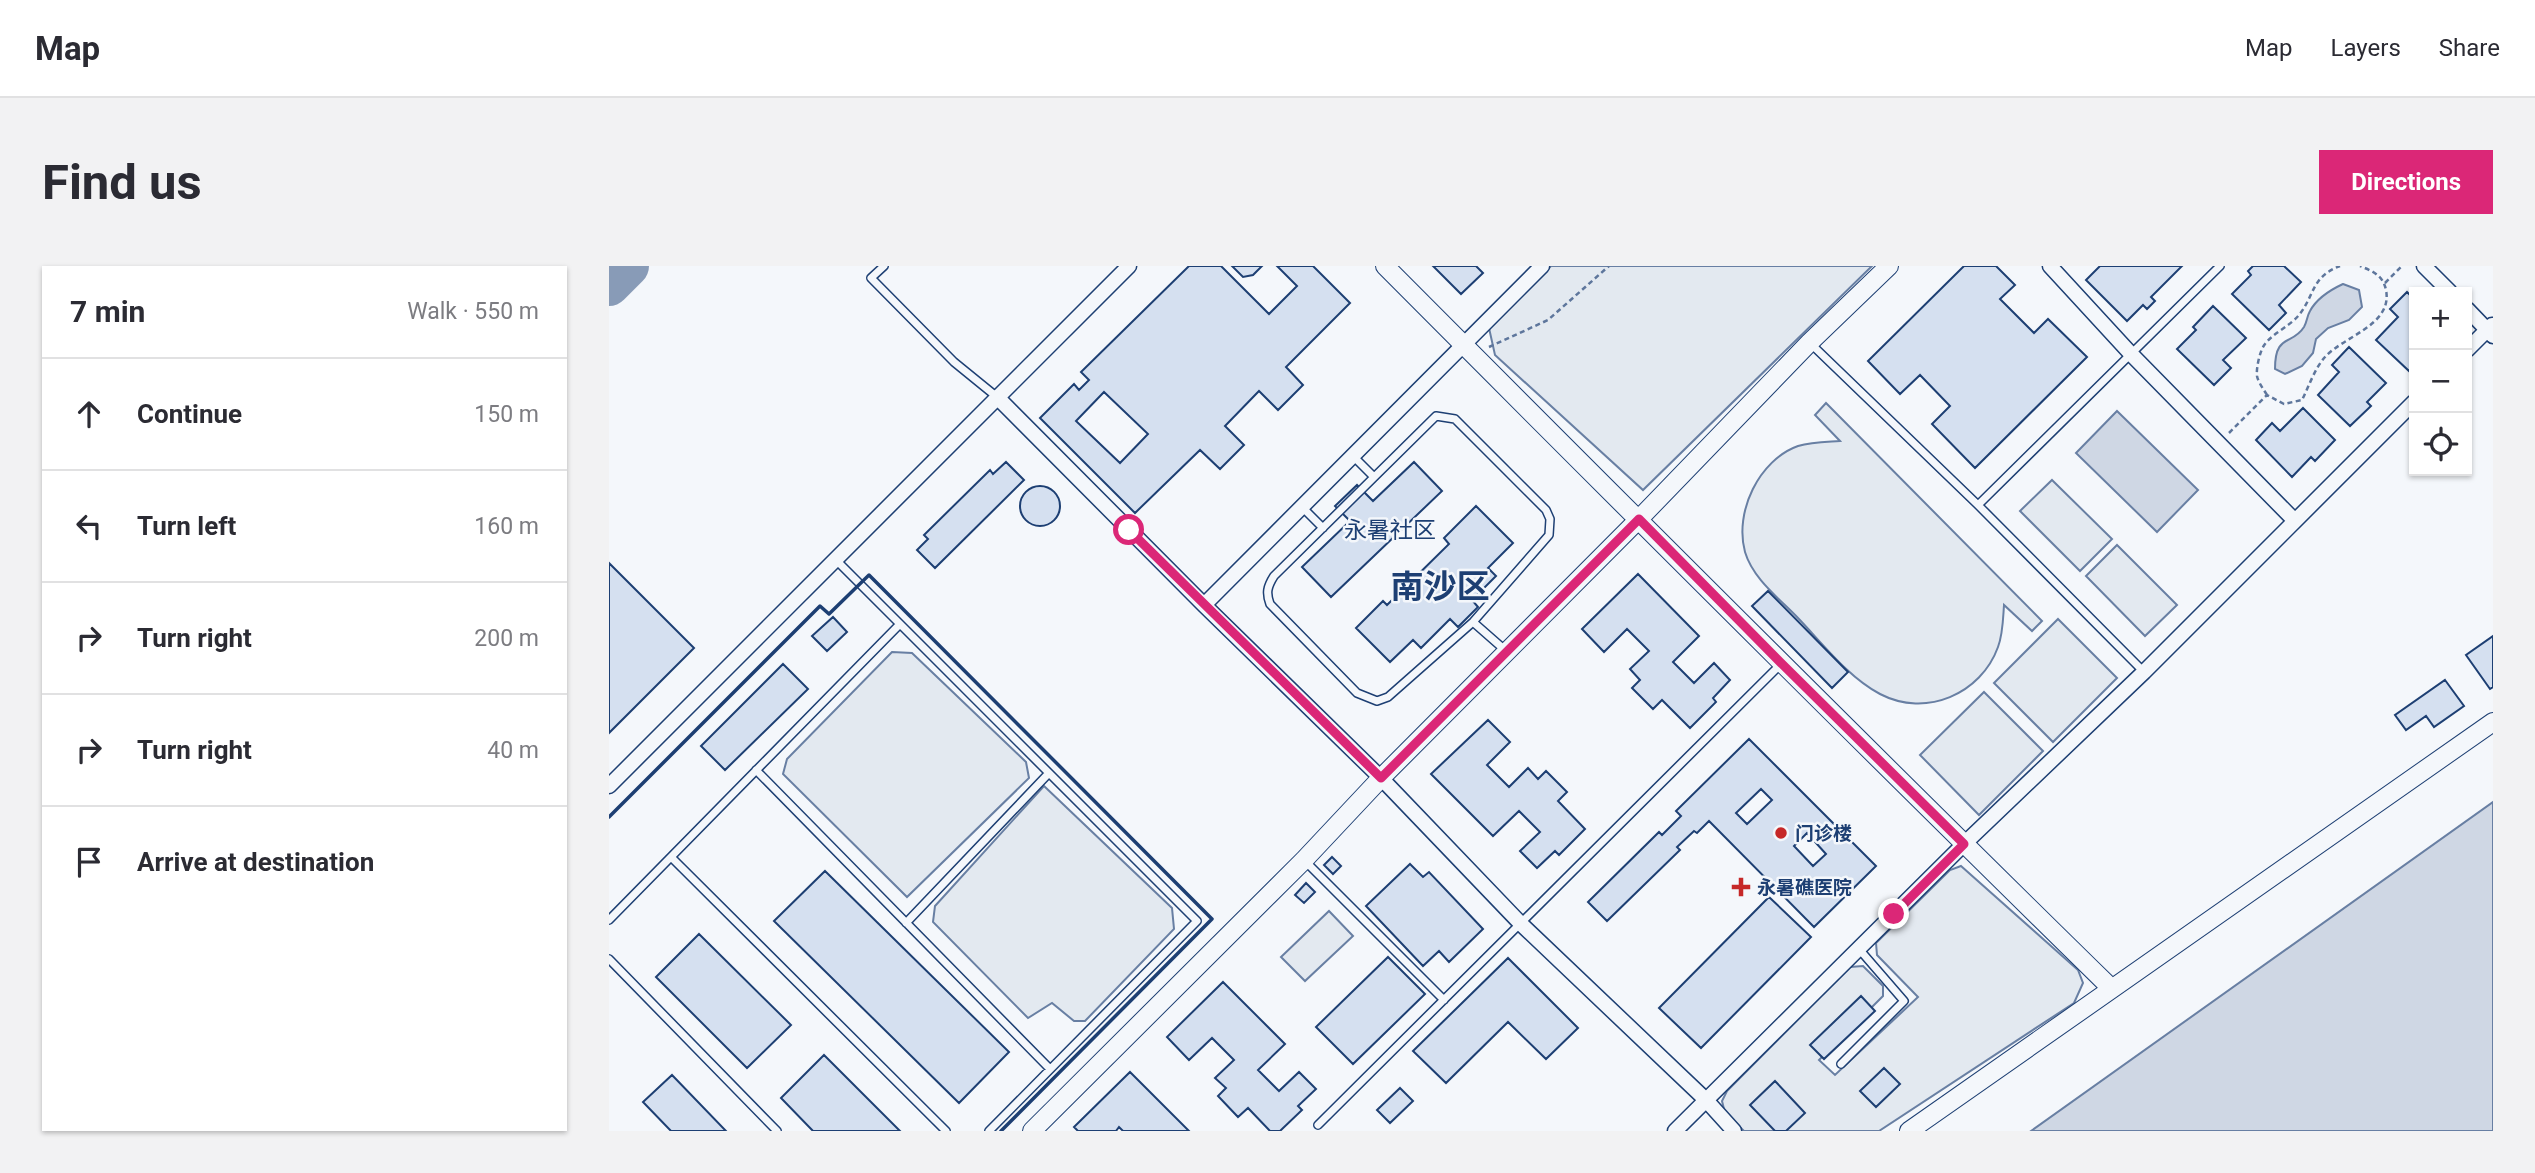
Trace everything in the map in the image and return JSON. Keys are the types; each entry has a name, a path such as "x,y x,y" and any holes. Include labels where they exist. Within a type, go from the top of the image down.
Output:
{"street":[{"path":"609,786 1129,266"},
{"path":"1385,266 1781,663 2112,989"},
{"path":"1204,606 1353,456 1468,349 1542,266"},
{"path":"1032,1131 1304,860 1381,778 1639,519 1809,343 1889,266"},
{"path":"2050,266 2131,354 2295,521"},
{"path":"2424,266 2445,287"},
{"path":"2472,313 2491,330 2472,346"},
{"path":"997,397 1204,606 1381,778 1521,924 1706,1100 1734,1131"},
{"path":"1675,1131 1964,844 2144,672 2409,407"},
{"path":"1909,1131 2493,722"}],"lane":[{"path":"884,266 871,278 954,362 997,397"},
{"path":"1978,505 2220,266"},
{"path":"1809,343 1978,505 2144,672"},
{"path":"1436,416 1455,419 1546,510 1550,519 1549,535 1473,622 1388,697 1377,701 1357,693 1270,604 1266,595 1274,576 1374,477 1436,416"},
{"path":"1353,456 1374,477"},
{"path":"1302,507 1323,528"},
{"path":"835,559 1197,922 989,1131"},
{"path":"1473,622 1506,651"},
{"path":"609,920 900,624"},
{"path":"1318,1125 1781,663"},
{"path":"756,770 1050,1069"},
{"path":"906,923 1049,773"},
{"path":"671,857 946,1131"},
{"path":"1304,860 1444,1000"},
{"path":"1841,1064 1904,1001 1859,949"},
{"path":"609,960 777,1131"}],"path":[{"path":"1468,349 1548,320 1609,266"},
{"path":"2340,266 2316,281 2301,313 2265,343 2257,376 2267,395 2284,404 2302,400 2323,358 2339,344 2378,319 2388,300 2385,283 2377,273 2360,266"},
{"path":"2385,283 2402,266"},
{"path":"2219,443 2267,395"}],"shaded area":[{"path":"1551,266 1872,266 1643,490 1495,355 1489,328"},
{"path":"2343,284 2359,290 2362,307 2349,320 2328,328 2316,339 2313,353 2302,366 2285,374 2275,369 2281,345 2299,333 2320,298"},
{"path":"1826,403 2042,621 2032,631 2004,605 2001,637 1990,663 1979,678 1950,697 1933,702 1898,701 1868,687 1836,659 1768,588 1749,562 1745,552 1743,521 1753,489 1761,475 1784,453 1798,446 1840,441 1815,415"},
{"path":"2117,411 2198,490 2157,532 2076,453"},
{"path":"2052,480 2112,539 2080,571 2020,511"},
{"path":"2117,545 2177,605 2145,636 2086,576"},
{"path":"2058,619 2117,678 2053,742 1994,683"},
{"path":"892,652 912,653 1026,762 1029,778 907,897 783,774 787,759"},
{"path":"1984,692 2043,751 1979,815 1920,755"},
{"path":"1044,786 1172,908 1174,929 1085,1021 1074,1021 1052,1003 1028,1018 933,922 935,906"},
{"path":"2493,802 2493,1131 2031,1131"},
{"path":"1961,866 2078,970 2083,983 2074,1003 1879,1131 1744,1131 1725,1113 1722,1101 1727,1091 1850,967 1863,966 1883,986 1883,996 1819,1060 1835,1075 1918,997 1877,955 1876,943 1950,870"},
{"path":"1329,911 1353,936 1305,981 1281,957"}],"building":[{"path":"1189,266 1221,266 1269,314 1297,286 1277,266 1313,266 1350,303 1286,367 1303,385 1278,410 1259,391 1225,426 1244,445 1220,469 1200,450 1135,513 1040,418 1074,384 1079,390 1089,380 1081,372","holes":["1104,392 1148,434 1120,463 1076,421"]},
{"path":"1232,266 1262,266 1253,275 1243,277"},
{"path":"1433,266 1476,266 1483,273 1461,294"},
{"path":"1964,266 1996,266 2015,285 2000,299 2034,333 2048,319 2087,357 1975,468 1932,424 1950,406 1920,375 1900,394 1868,361"},
{"path":"2100,266 2182,266 2151,297 2155,301 2147,309 2143,305 2127,321 2086,280"},
{"path":"2253,266 2284,266 2301,282 2279,305 2286,313 2269,330 2232,294 2251,275 2248,271"},
{"path":"2407,292 2409,294 2409,371 2376,340 2398,317 2390,309"},
{"path":"2213,306 2246,338 2223,360 2231,368 2214,385 2177,349 2196,330 2193,327"},
{"path":"2349,347 2386,383 2367,402 2371,406 2350,426 2318,395 2339,372 2332,365"},
{"path":"2303,408 2335,440 2315,461 2311,457 2292,477 2256,440 2272,423 2280,431"},
{"path":"1006,462 1024,480 935,568 917,550 928,539 924,535 990,470 993,474"},
{"path":"1414,462 1442,491 1331,597 1302,567 1350,521 1335,506 1357,485 1373,501"},
{"path":"1040,486 1048,487 1054,492 1059,498 1059,514 1054,520 1048,525 1040,526 1032,525 1026,520 1021,514 1020,506 1021,498 1026,492 1032,487"},
{"path":"1476,506 1513,543 1488,568 1496,576 1472,600 1478,607 1458,627 1450,619 1421,648 1413,640 1390,662 1356,628 1383,601 1387,605 1449,544 1444,538"},
{"path":"609,563 694,648 609,733"},
{"path":"1638,574 1699,636 1673,662 1694,683 1714,663 1730,680 1713,698 1716,702 1690,728 1662,700 1653,709 1632,688 1640,680 1630,669 1649,651 1627,629 1604,652 1582,629"},
{"path":"1768,591 1848,672 1832,688 1752,606"},
{"path":"833,617 847,632 827,651 812,636"},
{"path":"2493,636 2493,687 2490,689 2466,655"},
{"path":"783,664 808,689 725,770 701,746"},
{"path":"2445,680 2464,706 2434,727 2426,716 2406,730 2395,715"},
{"path":"1488,720 1510,742 1487,765 1509,787 1528,768 1538,779 1546,771 1567,792 1558,801 1585,829 1559,855 1555,851 1537,868 1520,851 1540,832 1519,811 1493,836 1431,774"},
{"name":"门诊楼","path":"1749,739 1876,866 1814,927 1709,821 1677,847 1680,850 1607,921 1588,902 1659,832 1662,835 1681,816 1676,811","holes":["1761,789 1772,800 1747,824 1736,813","1807,833 1826,854 1813,866 1794,846"]},
{"path":"1332,857 1341,866 1333,874 1324,865"},
{"path":"1410,864 1423,877 1429,872 1483,929 1449,962 1439,951 1423,966 1366,906"},
{"path":"825,871 1009,1052 959,1103 774,921"},
{"path":"1306,883 1315,892 1304,903 1295,895"},
{"path":"1769,897 1811,937 1701,1048 1659,1008"},
{"path":"699,934 791,1025 747,1068 656,977"},
{"path":"1388,957 1425,994 1353,1064 1316,1027"},
{"path":"1508,958 1578,1028 1546,1059 1508,1022 1446,1083 1413,1051"},
{"path":"1223,982 1285,1044 1258,1070 1279,1091 1299,1072 1316,1089 1298,1106 1302,1110 1280,1131 1270,1131 1248,1108 1238,1117 1218,1096 1226,1088 1215,1078 1234,1060 1212,1038 1189,1060 1167,1037"},
{"path":"1861,996 1875,1011 1824,1059 1810,1045"},
{"path":"824,1055 900,1131 813,1131 781,1098"},
{"path":"1884,1068 1900,1084 1876,1107 1860,1091"},
{"path":"1130,1072 1189,1131 1123,1131 1119,1127 1116,1131 1078,1131 1074,1127"},
{"path":"672,1075 726,1131 671,1131 643,1102"},
{"path":"1775,1081 1805,1113 1786,1131 1775,1131 1750,1105"},
{"path":"1400,1088 1413,1101 1390,1123 1377,1110"}],"taxiway":[{"path":"609,285 628,266"}],"wall":[{"path":"609,817 820,606 829,614 869,575 1212,919 1001,1131"}],"place":[{"name":"门诊楼","path":"1781,833"},
{"name":"永暑礁医院","path":"1741,887"}],"district":[{"name":"永暑社区","path":"1390,530"},
{"name":"南沙区","path":"1440,586"}],"route":[{"path":"1129,530 1381,778 1639,519 1964,844 1894,914"}]}
